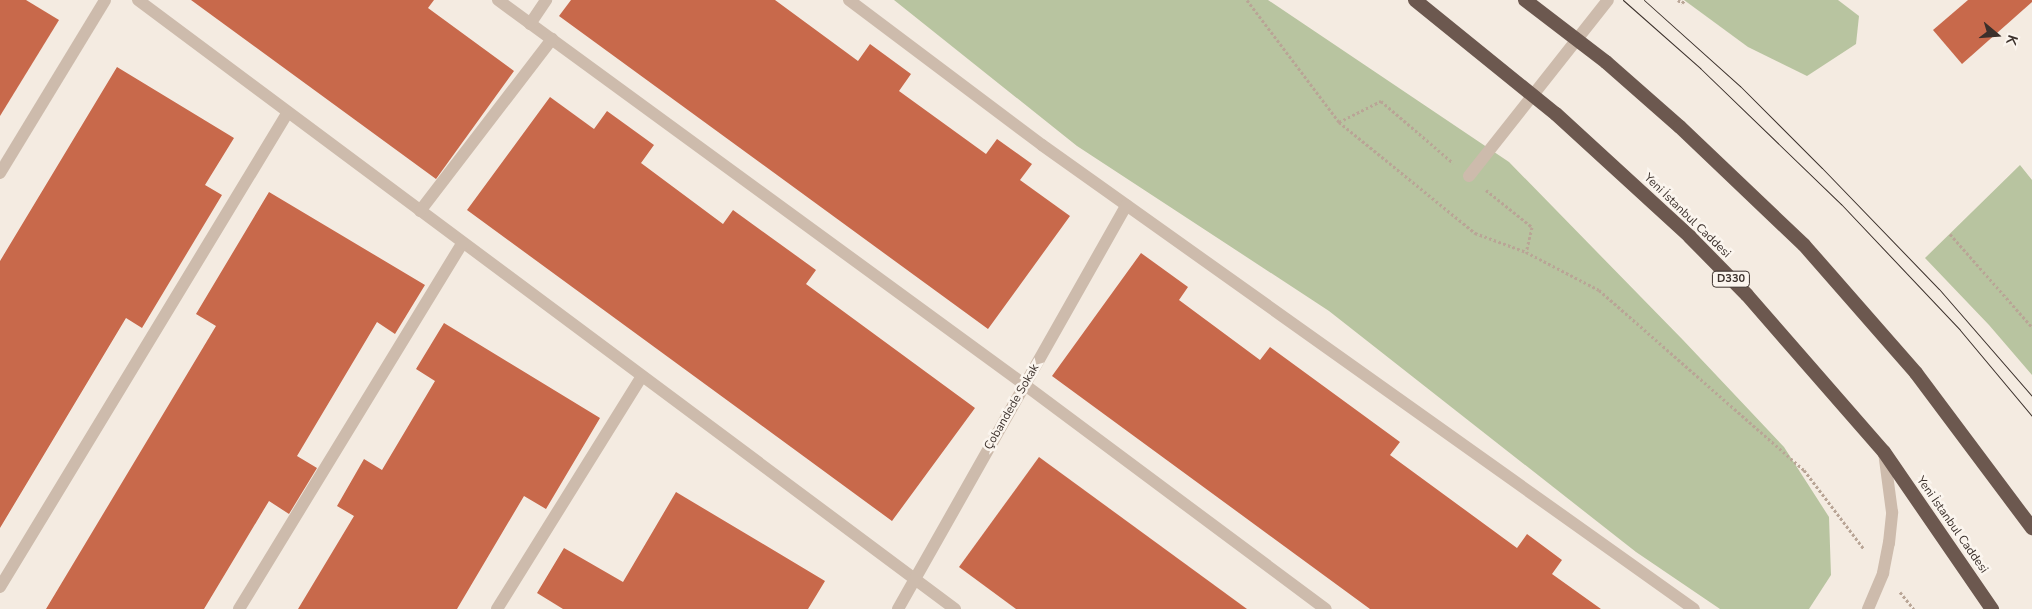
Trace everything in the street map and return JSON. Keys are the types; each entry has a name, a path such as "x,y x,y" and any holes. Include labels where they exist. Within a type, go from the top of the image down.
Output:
{"highway":[{"name":"Yeni İstanbul Caddesi","path":"1415,0 1556,114 1690,237 1747,295 1884,452 1992,609"},
{"path":"1525,0 1606,62 1680,127 1804,245 1916,373 2032,528"}],"street":[{"path":"0,173 105,0"},
{"path":"138,0 955,609"},
{"path":"498,0 1025,385 1326,609"},
{"path":"530,24 546,0"},
{"path":"849,0 1042,145 1694,609"},
{"path":"1469,176 1608,0"},
{"path":"420,211 552,39"},
{"path":"0,587 288,112"},
{"name":"Çobandede Sokak","path":"898,609 1127,205"},
{"path":"239,609 462,242"},
{"path":"498,609 642,376"},
{"path":"1868,609 1883,573 1889,543 1892,512 1884,452"}],"path":[{"path":"1247,0 1339,122 1476,233 1526,252 1599,290 1804,470 1883,573 1914,609"},
{"path":"1678,0 1682,3 1685,0"},
{"path":"1339,122 1381,101"},
{"path":"1526,252 1532,227"},
{"path":"1950,234 2032,327"}],"green space":[{"path":"894,0 1268,0 1509,162 1683,340 1784,447 1829,517 1831,575 1809,609 1720,609 1636,552 1329,311 1077,146"},
{"path":"1684,0 1838,0 1859,16 1856,44 1807,76 1748,47"},
{"path":"2020,165 2032,180 2032,375 1989,325 1925,258"}],"building":[{"path":"0,0 26,0 59,20 0,116"},
{"path":"191,0 434,0 428,8 514,71 436,179"},
{"path":"571,0 775,0 858,61 870,44 911,74 899,91 986,154 997,139 1032,164 1020,180 1070,216 988,329 559,16"},
{"path":"1968,0 2032,0 2032,2 1962,64 1933,30"},
{"path":"117,67 234,138 205,185 222,195 142,328 126,318 0,528 0,261"},
{"path":"550,97 594,129 607,111 654,145 641,163 723,224 733,210 816,270 806,284 975,408 892,521 467,210"},
{"path":"269,192 425,285 395,334 377,322 297,456 317,468 289,514 269,501 204,609 46,609 216,326 196,314"},
{"path":"1141,253 1188,287 1179,300 1260,360 1270,347 1400,442 1390,455 1517,548 1527,534 1562,560 1552,574 1601,609 1370,609 1052,376"},
{"path":"444,323 600,418 546,509 524,496 457,609 298,609 354,516 337,506 364,459 382,470 435,381 416,369"},
{"path":"1039,457 1247,609 1016,609 959,567"},
{"path":"676,492 825,581 808,609 563,609 537,593 564,548 623,582"}],"tram line":[{"path":"1623,0 1700,68 1841,204 1960,330 2032,416"},
{"path":"1644,0 1740,86 1822,168 1939,289 2032,396"}]}
